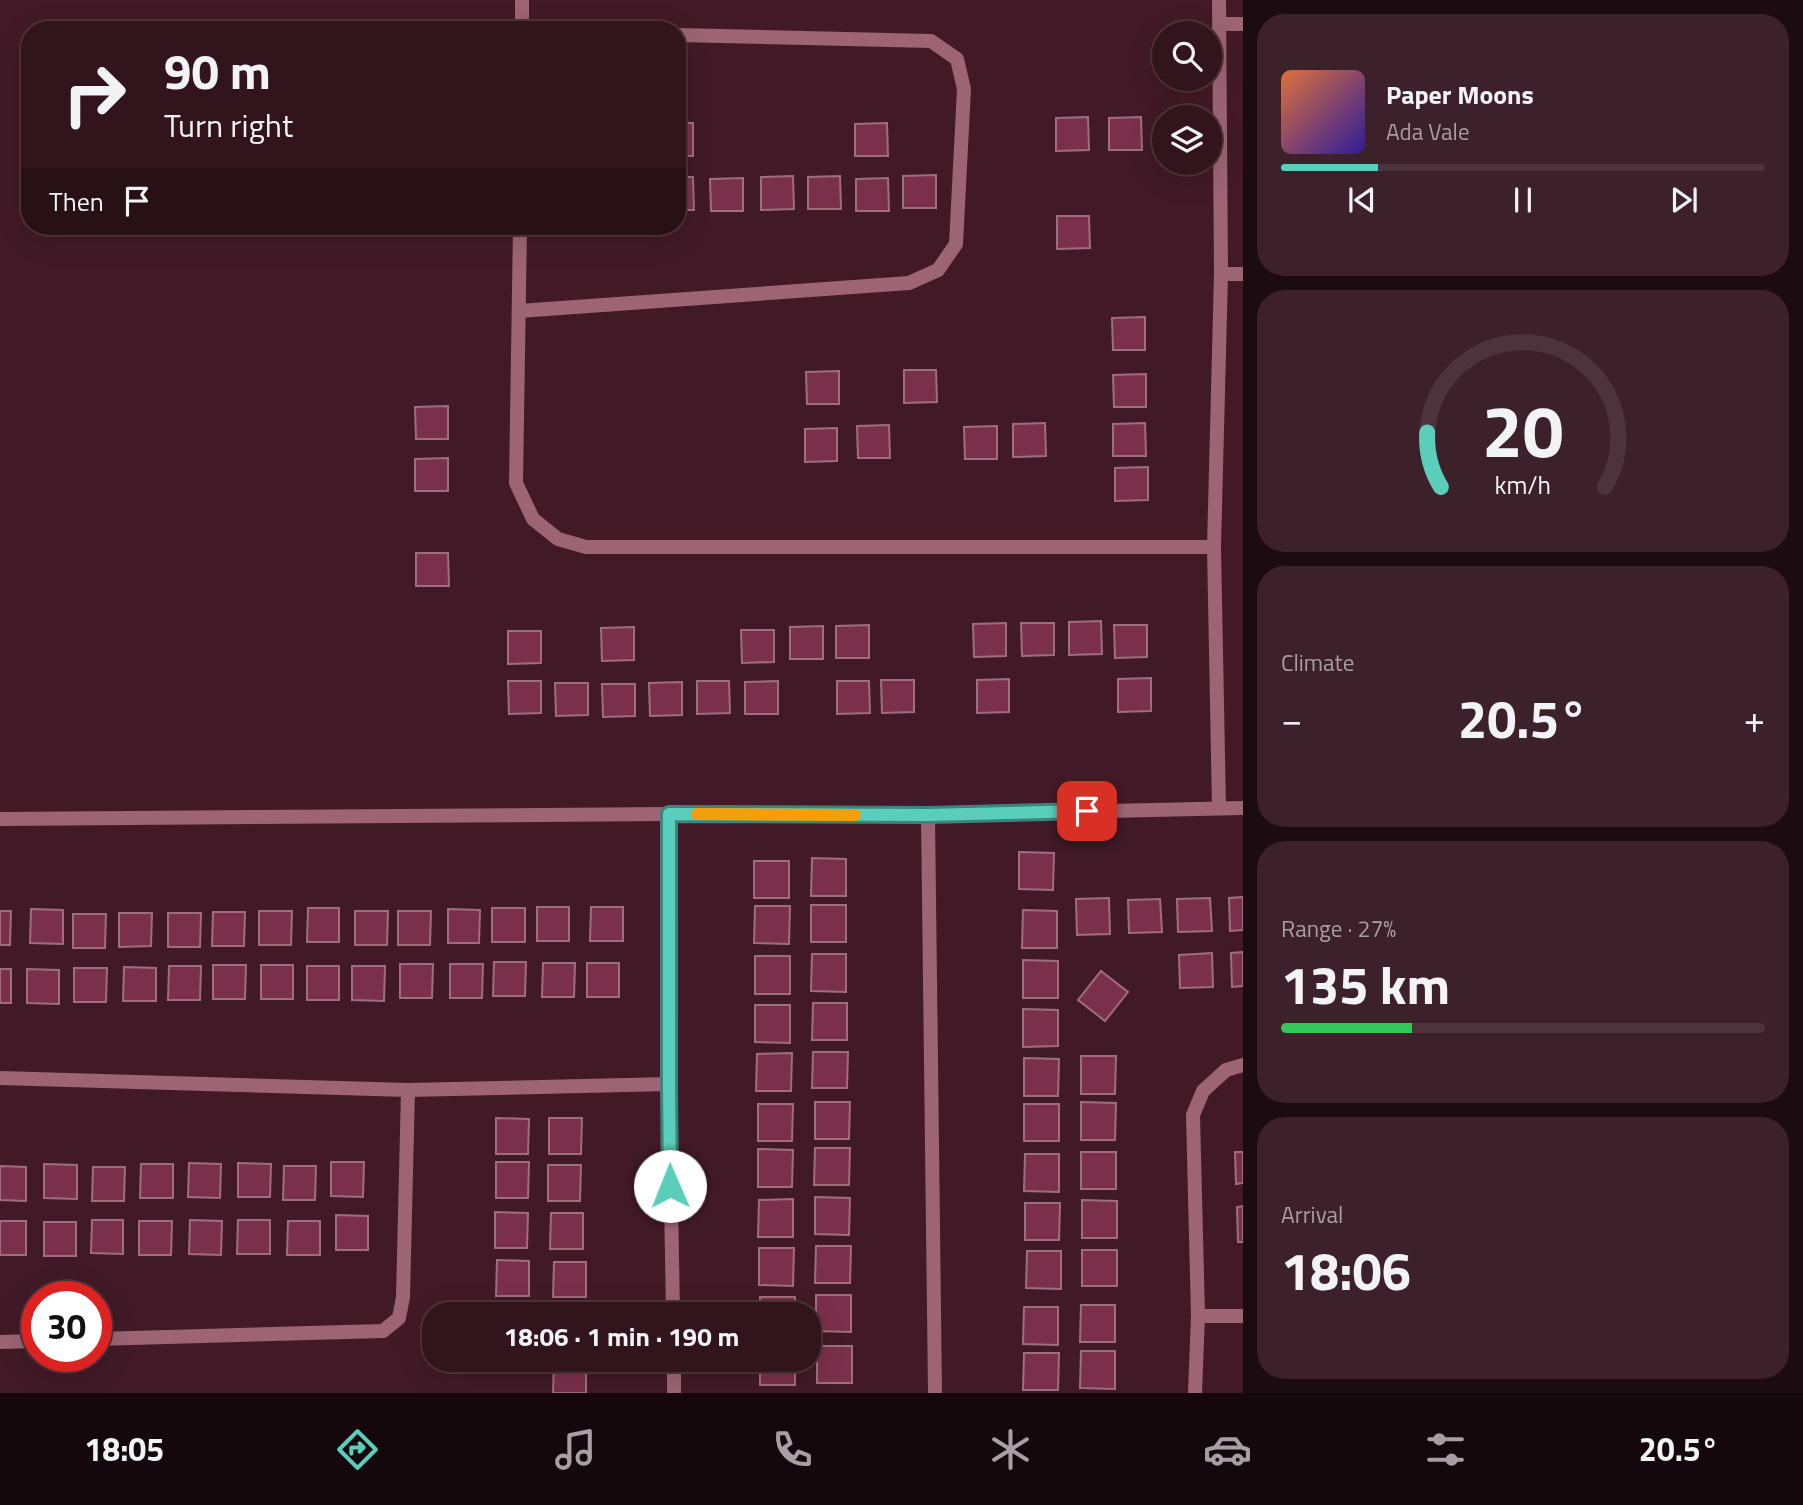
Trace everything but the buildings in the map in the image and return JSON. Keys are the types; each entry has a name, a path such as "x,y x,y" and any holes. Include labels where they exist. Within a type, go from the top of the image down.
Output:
{"street":[{"path":"522,0 522,21"},
{"path":"1219,0 1220,21"},
{"path":"1222,24 1243,23"},
{"path":"519,311 909,283 938,270 956,244 964,89 957,59 931,41 686,35"},
{"path":"1219,808 1214,547 1221,274 1220,91"},
{"path":"520,235 516,483 533,519 558,539 586,547 1214,547"},
{"path":"1221,274 1243,274"},
{"path":"0,819 669,814 928,815 1243,808"},
{"path":"669,814 673,1302"},
{"path":"928,815 935,1393"},
{"path":"1195,1393 1198,1316 1193,1115 1203,1091 1226,1070 1243,1065"},
{"path":"0,1078 408,1090 669,1084"},
{"path":"112,1339 383,1331 399,1318 404,1297 408,1090"},
{"path":"1198,1316 1243,1316"},
{"path":"0,1342 21,1341"},
{"path":"674,1372 674,1393"}],"slow traffic":[{"path":"697,814 855,815"}],"route":[{"path":"670,1186 669,814 928,815 1087,811"}]}
